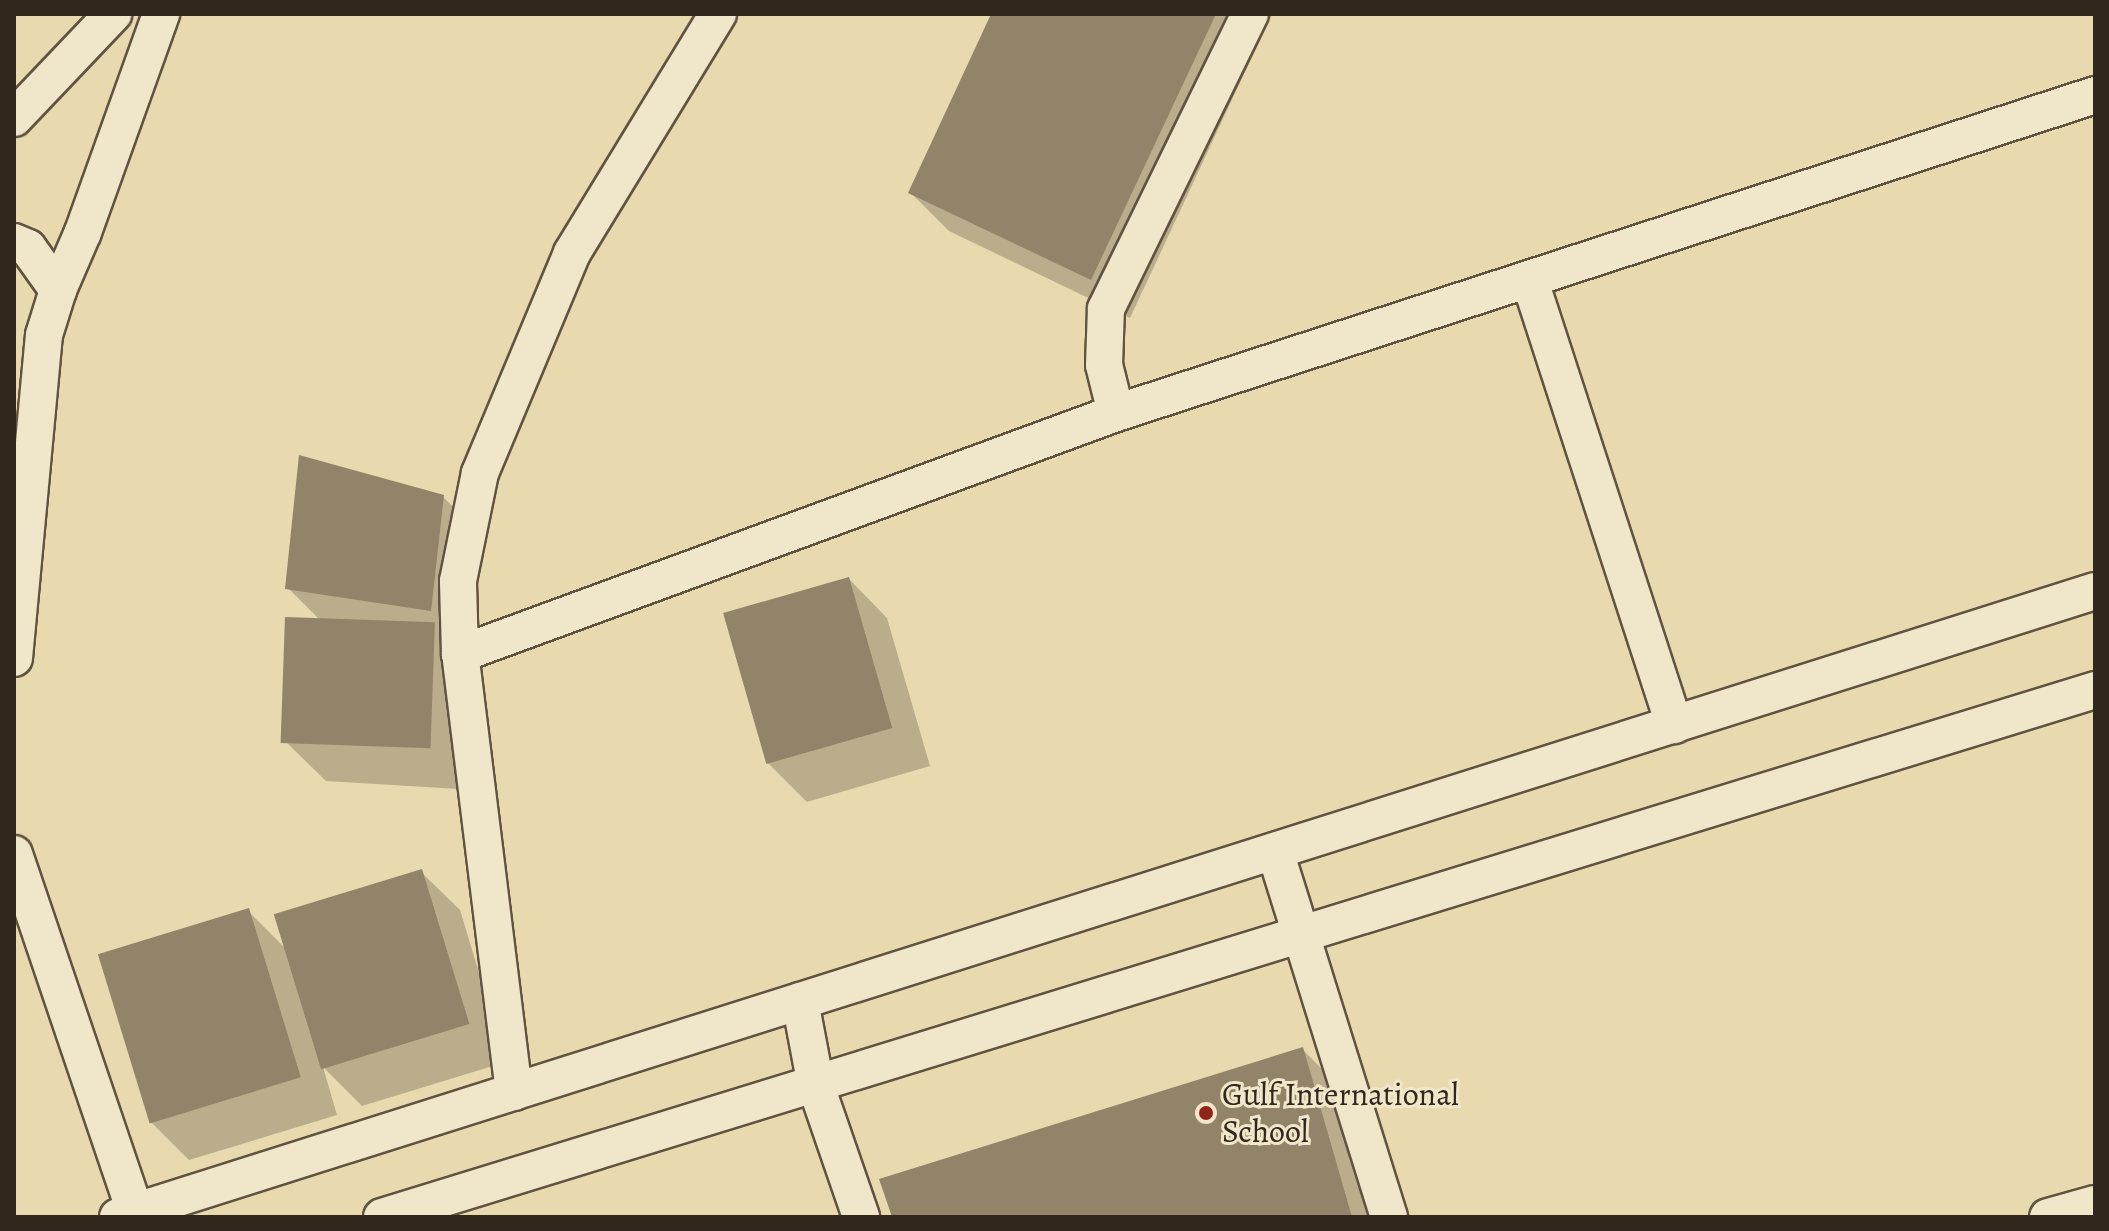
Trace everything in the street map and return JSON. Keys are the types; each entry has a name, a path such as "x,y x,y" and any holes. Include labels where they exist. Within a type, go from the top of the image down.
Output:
{"street":[{"path":"14,118 113,14"},
{"path":"14,658 44,335 161,14"},
{"path":"514,1092 460,654 458,581 480,473 572,253 718,14"},
{"path":"1116,413 1104,365 1106,309 1250,14"},
{"path":"460,654 1116,413 2095,95"},
{"path":"14,242 28,248 58,290"},
{"path":"1530,281 1674,725"},
{"path":"14,857 126,1214 2095,591"},
{"path":"382,1217 1304,936 2095,690"},
{"path":"1275,851 1304,936 1389,1217"},
{"path":"800,1001 816,1086 861,1217"},
{"path":"2048,1217 2095,1204"}],"building":[{"path":"991,14 1216,14 1091,280 908,193"},
{"path":"299,455 444,495 431,611 285,589"},
{"path":"849,577 892,728 766,764 723,613"},
{"path":"285,617 435,622 431,748 281,743"},
{"path":"422,869 469,1024 321,1069 274,914"},
{"path":"249,908 301,1077 150,1123 98,954"},
{"name":"Gulf International School","path":"1303,1047 1352,1217 892,1217 879,1179"}],"place":[{"name":"Gulf International School","path":"1206,1113"}]}
